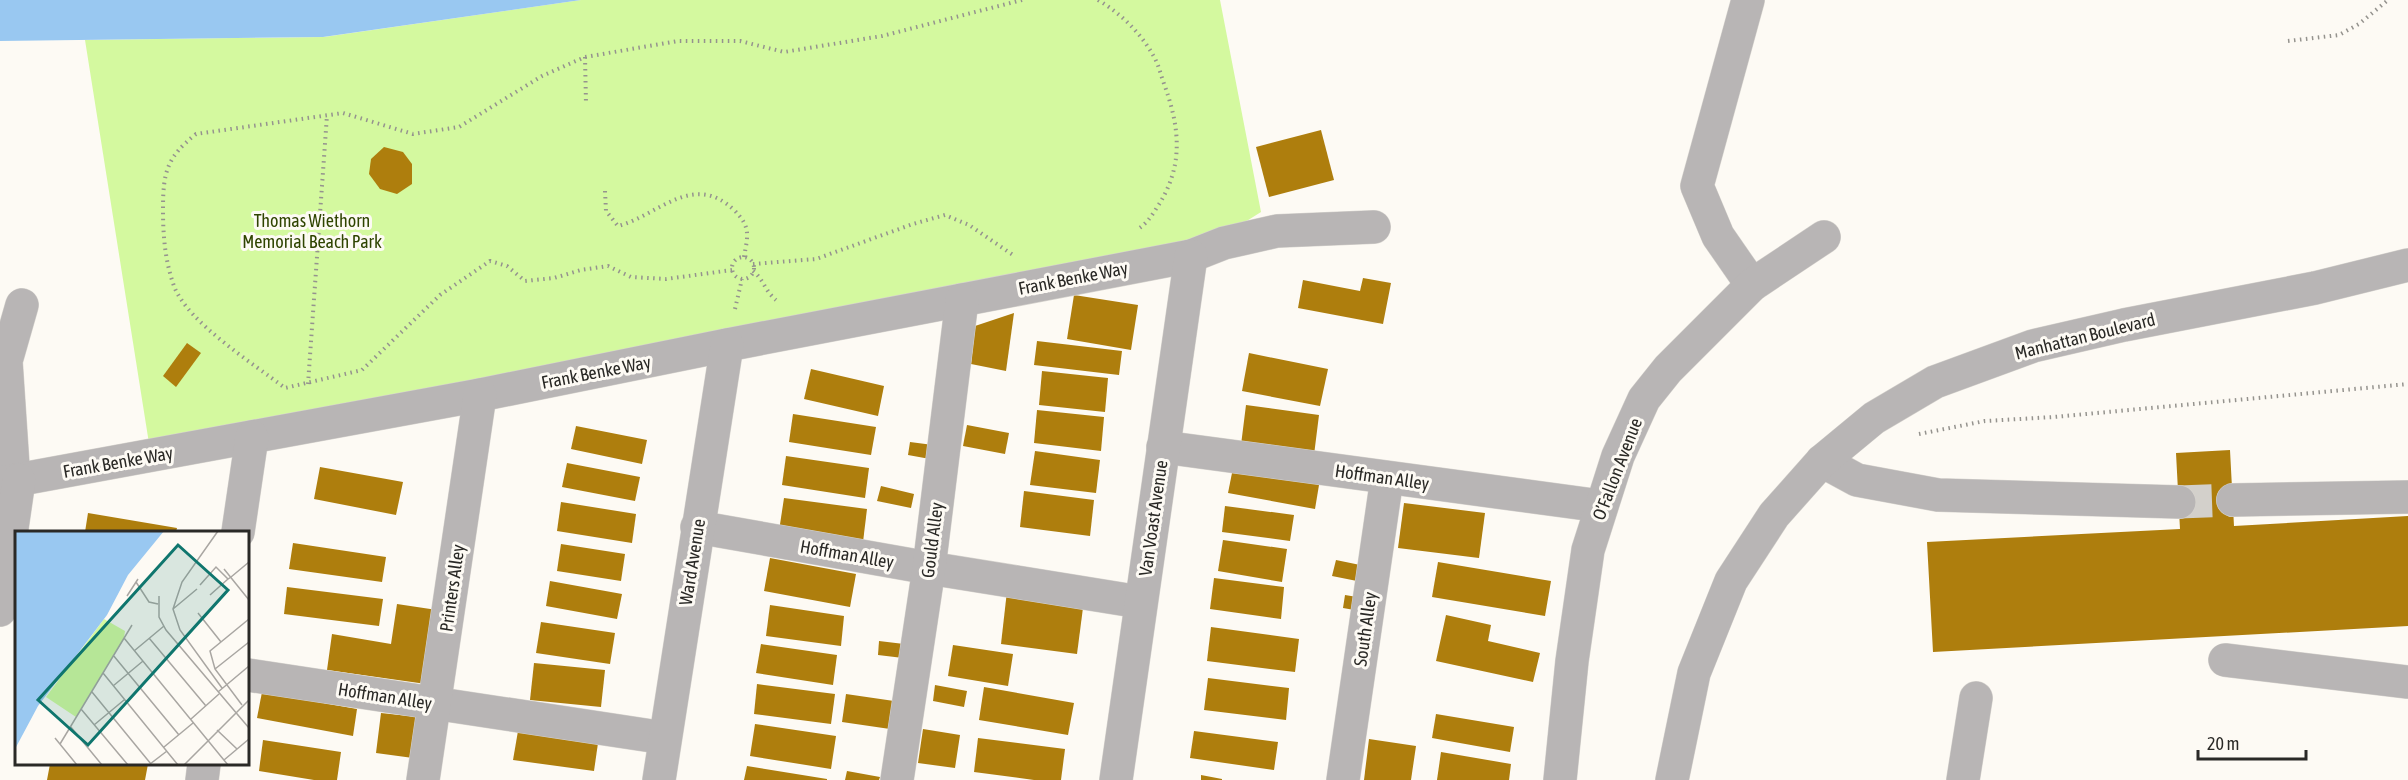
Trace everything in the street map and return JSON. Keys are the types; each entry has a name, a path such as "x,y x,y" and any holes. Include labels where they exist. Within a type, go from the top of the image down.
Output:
{"street":[{"path":"1748,0 1697,186 1718,236 1752,285"},
{"name":"Frank Benke Way","path":"11,481 480,395 1191,256 1224,243 1269,232 1374,227"},
{"name":"O’Fallon Avenue","path":"1560,780 1588,550 1618,456 1644,399 1668,369 1752,285 1824,237"},
{"name":"Van Voast Avenue","path":"1116,780 1191,256"},
{"name":"Manhattan Boulevard","path":"1672,780 1694,673 1731,581 1774,515 1822,461 1874,418 1935,382 2033,346 2124,325 2315,288 2408,265"},
{"name":"Gould Alley","path":"897,780 929,568 962,300"},
{"path":"0,610 11,481 6,361 22,305"},
{"name":"Ward Avenue","path":"659,780 727,345"},
{"name":"Printers Alley","path":"423,780 480,395"},
{"path":"238,531 252,437"},
{"name":"Hoffman Alley","path":"1163,447 1601,506"},
{"path":"1822,461 1857,480 1938,495 2179,502"},
{"name":"South Alley","path":"1343,780 1387,478"},
{"path":"2233,500 2408,497"},
{"name":"Hoffman Alley","path":"697,527 1140,602"},
{"path":"2225,660 2408,682"},
{"name":"Hoffman Alley","path":"249,675 665,738"},
{"path":"1963,780 1976,698"},
{"path":"202,780 204,765"}],"path":[{"path":"732,270 666,279 631,277 608,266 525,281 507,266 489,261 440,295 362,370 285,388 207,328 189,310 175,288 164,245 164,197 167,170 177,149 196,134 343,113 413,134 459,127 542,76 585,57 678,41 740,41 784,52 882,36 1022,0"},
{"path":"1098,0 1136,31 1154,55 1172,103 1178,135 1175,167 1166,195 1146,224 1137,230"},
{"path":"2288,41 2339,35 2359,24 2388,0"},
{"path":"585,57 586,104"},
{"path":"308,384 327,115"},
{"path":"605,191 606,210 618,226 635,222 673,199 698,194 724,201 742,218 748,232 744,257"},
{"path":"753,264 816,259 913,224 945,215 969,225 1054,282"},
{"path":"744,257 749,258 753,264 753,271 746,279 738,278 732,270 736,260 744,257"},
{"path":"1918,434 1985,421 2054,417 2408,384"}],"green space":[{"name":"Thomas Wiethorn Memorial Beach Park","path":"581,0 1220,0 1261,212 1191,256 151,456 85,40 324,37"}],"water":[{"path":"0,0 581,0 323,37 0,41"}],"building":[{"path":"1321,130 1334,180 1269,197 1256,147"},
{"path":"384,147 403,152 412,164 412,184 397,194 380,189 369,174 371,159"},
{"path":"1363,278 1391,283 1383,324 1298,308 1303,280 1360,291"},
{"path":"1074,295 1138,305 1131,350 1067,339"},
{"path":"1014,313 1006,371 971,364 975,326"},
{"path":"1037,341 1122,351 1119,375 1034,365"},
{"path":"187,343 201,353 176,387 163,376"},
{"path":"1249,353 1328,369 1320,406 1242,391"},
{"path":"811,369 884,386 878,416 804,399"},
{"path":"1042,371 1108,378 1105,412 1039,405"},
{"path":"1246,405 1319,415 1314,455 1241,445"},
{"path":"1037,410 1104,417 1101,451 1034,443"},
{"path":"793,414 876,427 871,455 789,442"},
{"path":"967,425 1009,433 1005,454 963,446"},
{"path":"576,426 647,440 642,464 571,449"},
{"path":"910,442 933,445 930,459 908,455"},
{"path":"2230,450 2234,526 2408,516 2408,626 1933,652 1927,542 2180,529 2176,453"},
{"path":"1035,451 1100,460 1096,493 1030,485"},
{"path":"786,456 869,468 865,498 782,485"},
{"path":"567,463 640,477 635,501 562,487"},
{"path":"1234,463 1320,479 1315,509 1228,493"},
{"path":"320,467 403,482 396,515 314,499"},
{"path":"881,486 914,494 911,508 877,501"},
{"path":"1024,491 1094,500 1090,536 1020,527"},
{"path":"784,498 867,509 863,542 779,531"},
{"path":"561,502 636,514 632,543 557,531"},
{"path":"1404,503 1485,513 1479,558 1398,548"},
{"path":"1225,506 1294,515 1290,541 1222,532"},
{"path":"88,513 177,528 176,531 85,531"},
{"path":"1223,540 1287,549 1282,582 1218,571"},
{"path":"293,543 386,557 382,582 289,569"},
{"path":"561,544 625,554 621,581 557,571"},
{"path":"770,558 856,574 850,607 764,591"},
{"path":"1336,560 1365,566 1362,582 1332,576"},
{"path":"1438,562 1551,581 1545,616 1432,597"},
{"path":"1214,578 1284,587 1281,619 1210,609"},
{"path":"550,581 622,594 617,619 546,606"},
{"path":"287,587 383,599 379,626 284,614"},
{"path":"1007,591 1084,600 1077,654 1001,644"},
{"path":"1345,595 1363,598 1360,611 1343,608"},
{"path":"397,604 437,610 426,684 327,670 332,634 391,644"},
{"path":"770,605 844,616 841,646 766,636"},
{"path":"1446,615 1491,625 1488,641 1540,653 1533,682 1436,661"},
{"path":"541,622 615,633 610,664 536,653"},
{"path":"1211,627 1299,639 1295,672 1207,661"},
{"path":"879,641 904,644 903,658 878,655"},
{"path":"761,644 837,655 833,685 756,673"},
{"path":"953,645 1013,654 1008,686 948,676"},
{"path":"534,663 605,670 601,707 530,700"},
{"path":"1208,678 1289,688 1286,720 1204,710"},
{"path":"757,684 835,694 831,724 754,714"},
{"path":"935,685 967,691 964,707 933,701"},
{"path":"984,687 1074,703 1068,735 979,720"},
{"path":"262,692 357,709 353,736 257,718"},
{"path":"846,694 894,701 890,729 842,722"},
{"path":"381,713 418,717 413,758 376,753"},
{"path":"1436,714 1514,727 1510,752 1432,738"},
{"path":"755,724 836,736 831,769 750,756"},
{"path":"923,729 960,735 955,768 918,763"},
{"path":"518,731 598,743 594,771 513,760"},
{"path":"1194,731 1278,742 1274,770 1190,758"},
{"path":"978,738 1065,749 1061,780 1034,780 974,772"},
{"path":"1369,739 1416,746 1411,780 1364,780"},
{"path":"263,740 341,752 337,780 314,780 259,771"},
{"path":"1441,752 1511,764 1509,780 1437,780"},
{"path":"50,765 148,765 145,780 47,780"},
{"path":"747,766 827,779 827,780 744,780"},
{"path":"847,771 880,777 879,780 845,780"},
{"path":"1201,775 1222,779 1222,780 1201,780"}],"tunnel":[{"path":"2179,502 2233,500"}]}
